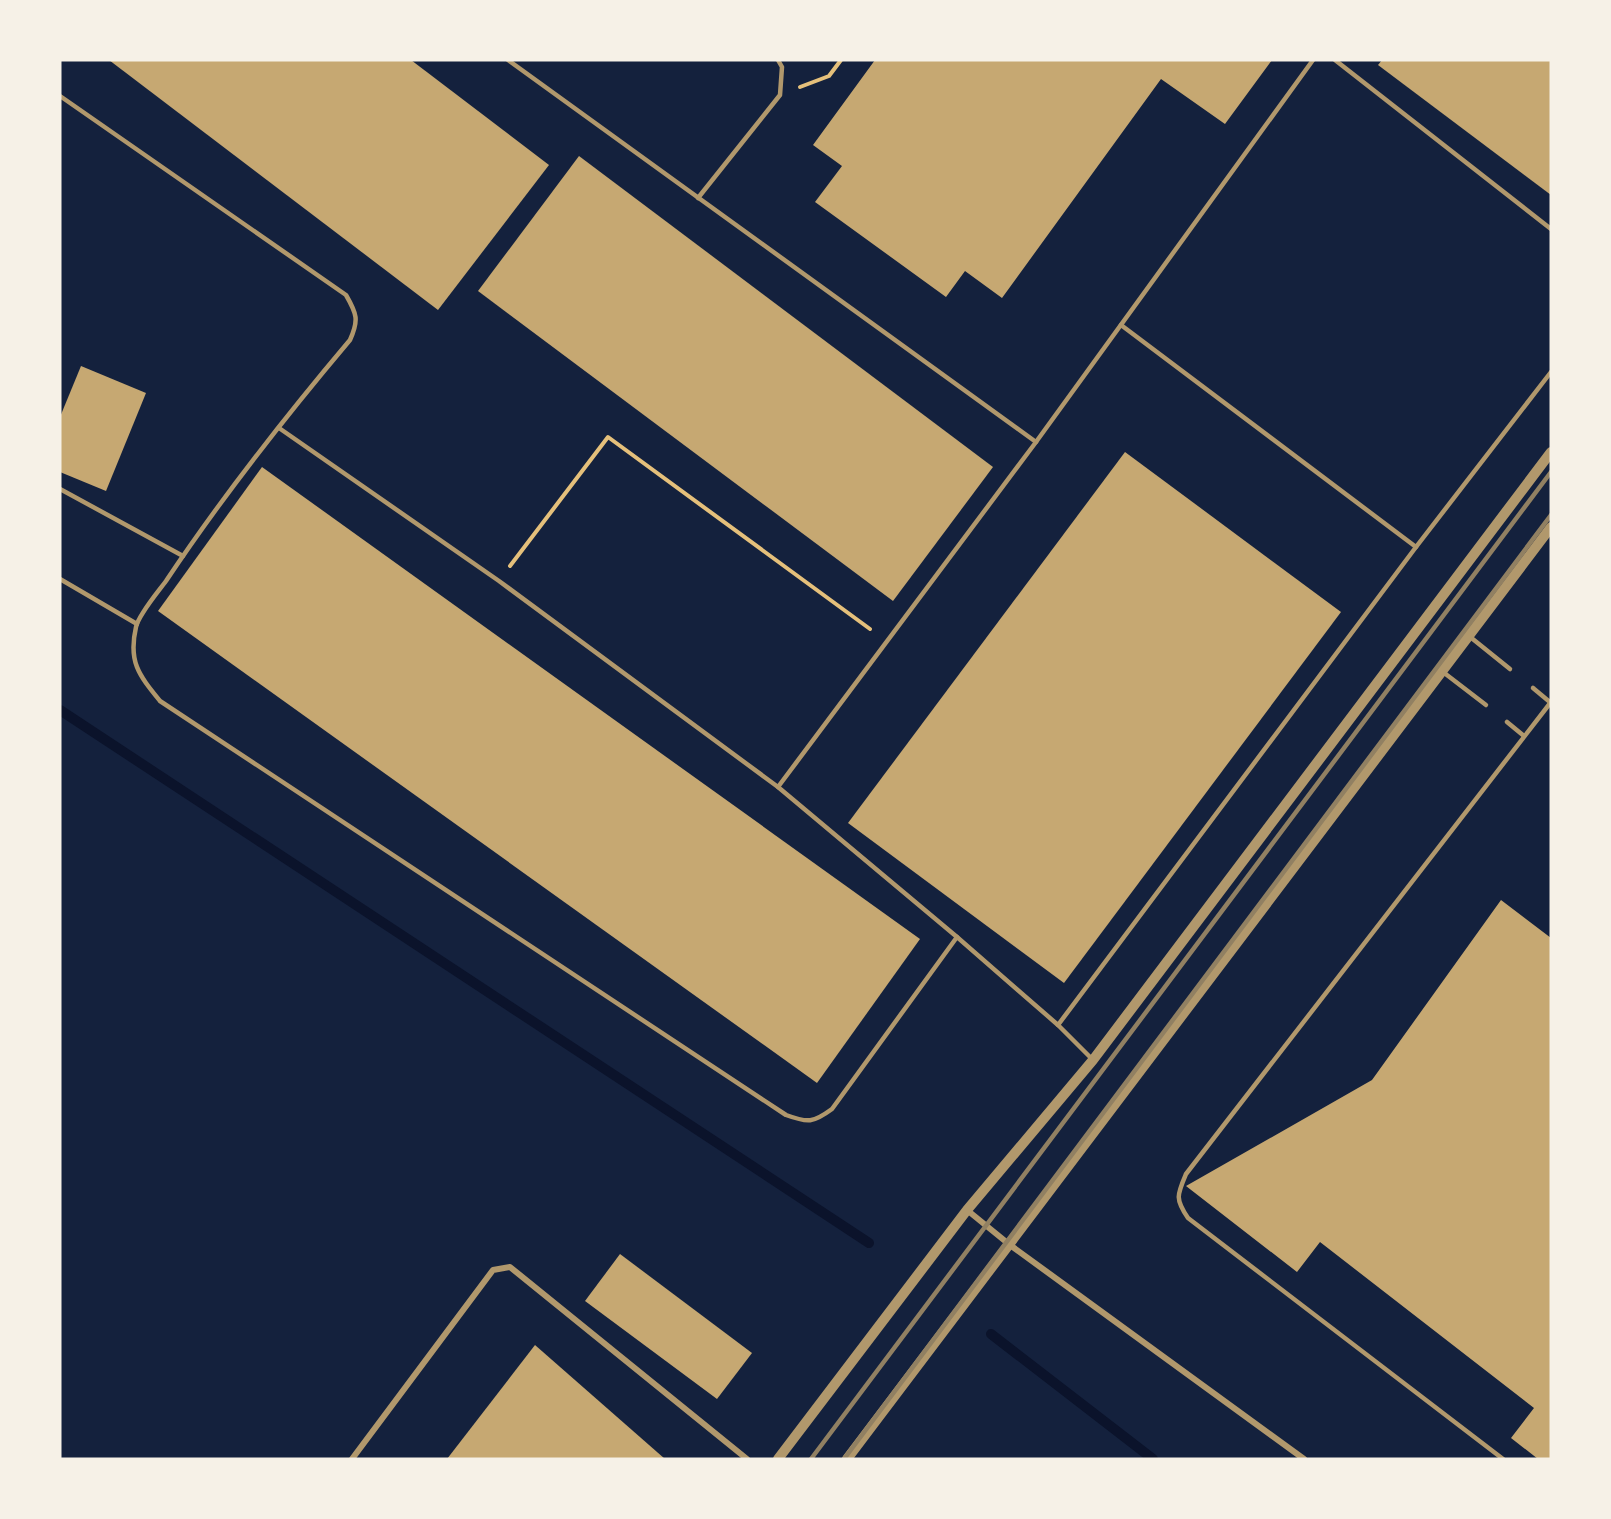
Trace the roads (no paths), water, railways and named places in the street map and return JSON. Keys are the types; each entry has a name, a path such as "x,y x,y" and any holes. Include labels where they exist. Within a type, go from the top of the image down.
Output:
{"street":[{"path":"778,1459 967,1210 1093,1060 1551,452"},
{"path":"847,1459 1551,526"},
{"path":"967,1210 1010,1245 1304,1459"},
{"path":"352,1459 493,1270 510,1267 747,1459"}],"lane":[{"path":"508,60 1036,442"},
{"path":"698,198 780,95 782,67 778,60"},
{"path":"778,787 1036,442 1313,60"},
{"path":"1335,60 1551,229"},
{"path":"60,96 345,296 355,310 357,324 350,340 279,428 183,555 137,624 133,651 139,675 160,701 786,1115 804,1122 817,1120 832,1109 957,938"},
{"path":"1121,325 1416,547"},
{"path":"1058,1025 1416,547 1551,372"},
{"path":"279,428 499,581 778,787 1058,1025 1093,1060"},
{"path":"60,489 183,555"},
{"path":"60,579 137,624"},
{"path":"1469,636 1510,669"},
{"path":"1442,671 1486,705"},
{"path":"1503,1459 1188,1218 1179,1204 1179,1190 1186,1174 1551,702 1533,688"},
{"path":"1507,722 1524,736"}],"waterway":[{"path":"60,710 869,1243"},
{"path":"991,1334 1153,1459"}],"railway":[{"path":"811,1459 1551,472"},
{"path":"844,1459 1551,515"}]}
